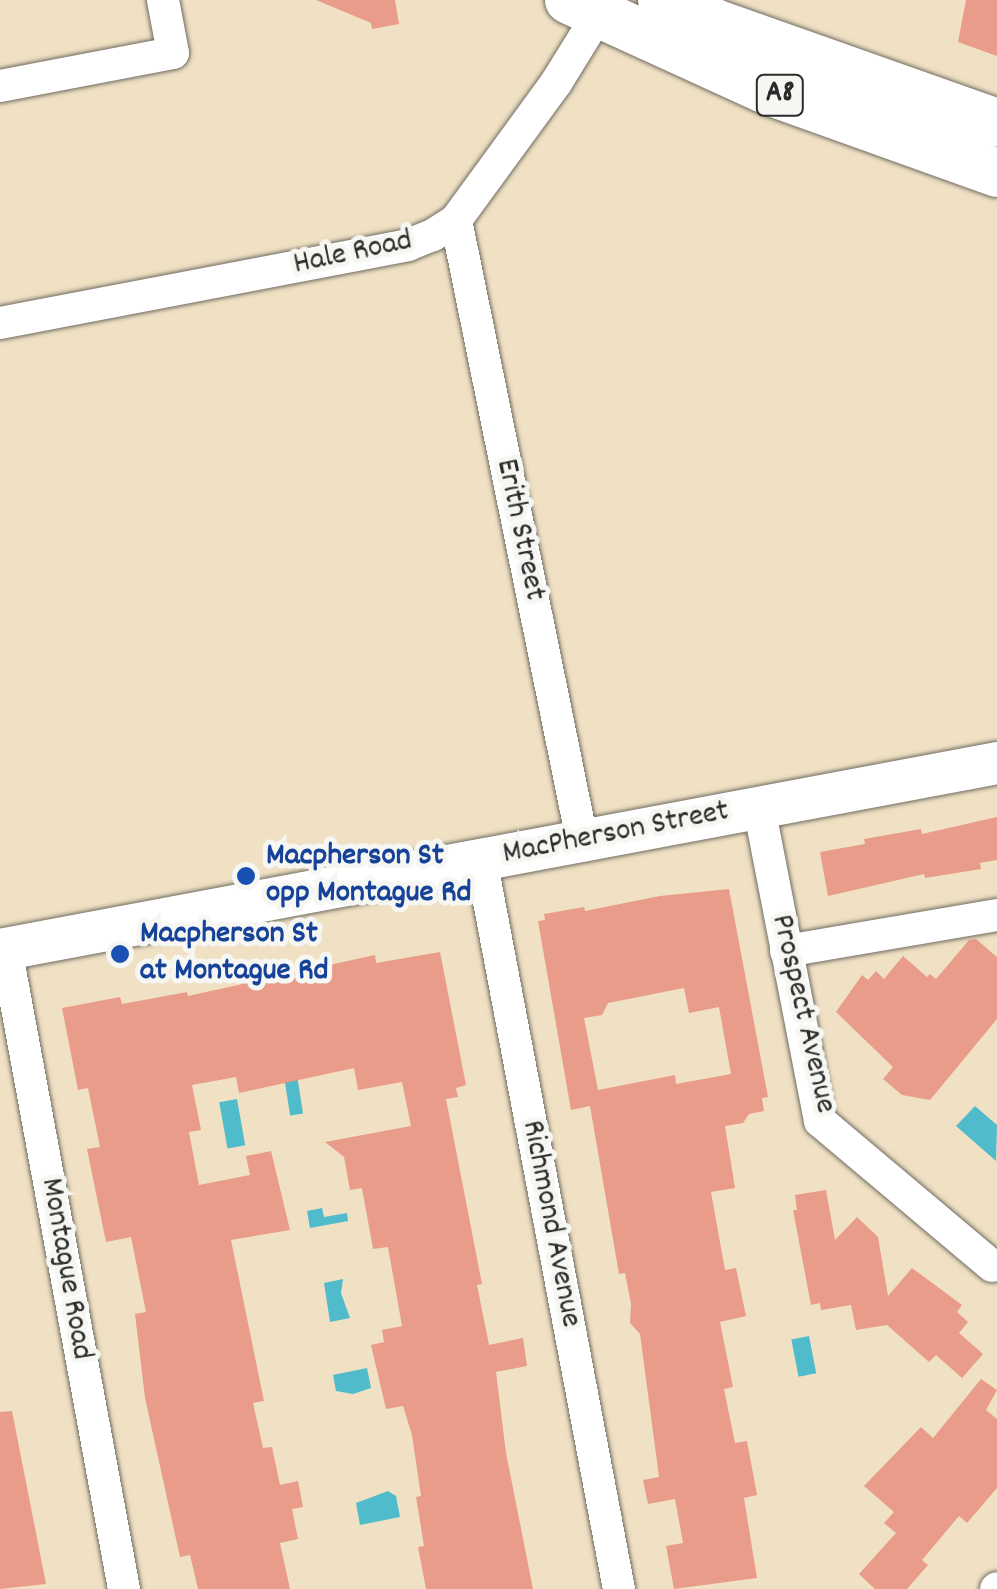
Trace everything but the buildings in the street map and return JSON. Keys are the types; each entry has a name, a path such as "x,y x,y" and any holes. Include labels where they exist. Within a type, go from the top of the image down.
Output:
{"highway":[{"name":"A8","path":"662,0 714,23 997,123"},
{"name":"A8","path":"583,8 771,92 997,173"}],"main road":[{"name":"MacPherson Street","path":"3,949 997,763"}],"street":[{"path":"0,86 172,53 163,0"},
{"name":"Hale Road","path":"0,324 408,245 456,220 556,83 583,8"},
{"name":"Erith Street","path":"456,220 582,840"},
{"name":"Prospect Avenue","path":"759,807 820,1121 992,1266"},
{"name":"Richmond Avenue","path":"481,860 619,1589"},
{"path":"786,952 997,914"},
{"name":"Montague Road","path":"3,949 124,1589"}],"water":[{"path":"296,1069 303,1113 290,1115 283,1071"},
{"path":"237,1099 245,1145 227,1148 219,1102"},
{"path":"975,1106 997,1125 996,1161 956,1126"},
{"path":"322,1208 324,1217 347,1213 348,1221 310,1228 307,1211"},
{"path":"343,1279 341,1293 350,1318 330,1322 324,1283"},
{"path":"809,1336 816,1373 799,1377 791,1339"},
{"path":"367,1368 371,1388 353,1394 336,1391 333,1375"},
{"path":"388,1491 396,1496 400,1517 360,1525 356,1503"}],"place":[{"name":"Macpherson St opp Montague Rd","path":"246,876"},
{"name":"Macpherson St at Montague Rd","path":"120,954"}]}
